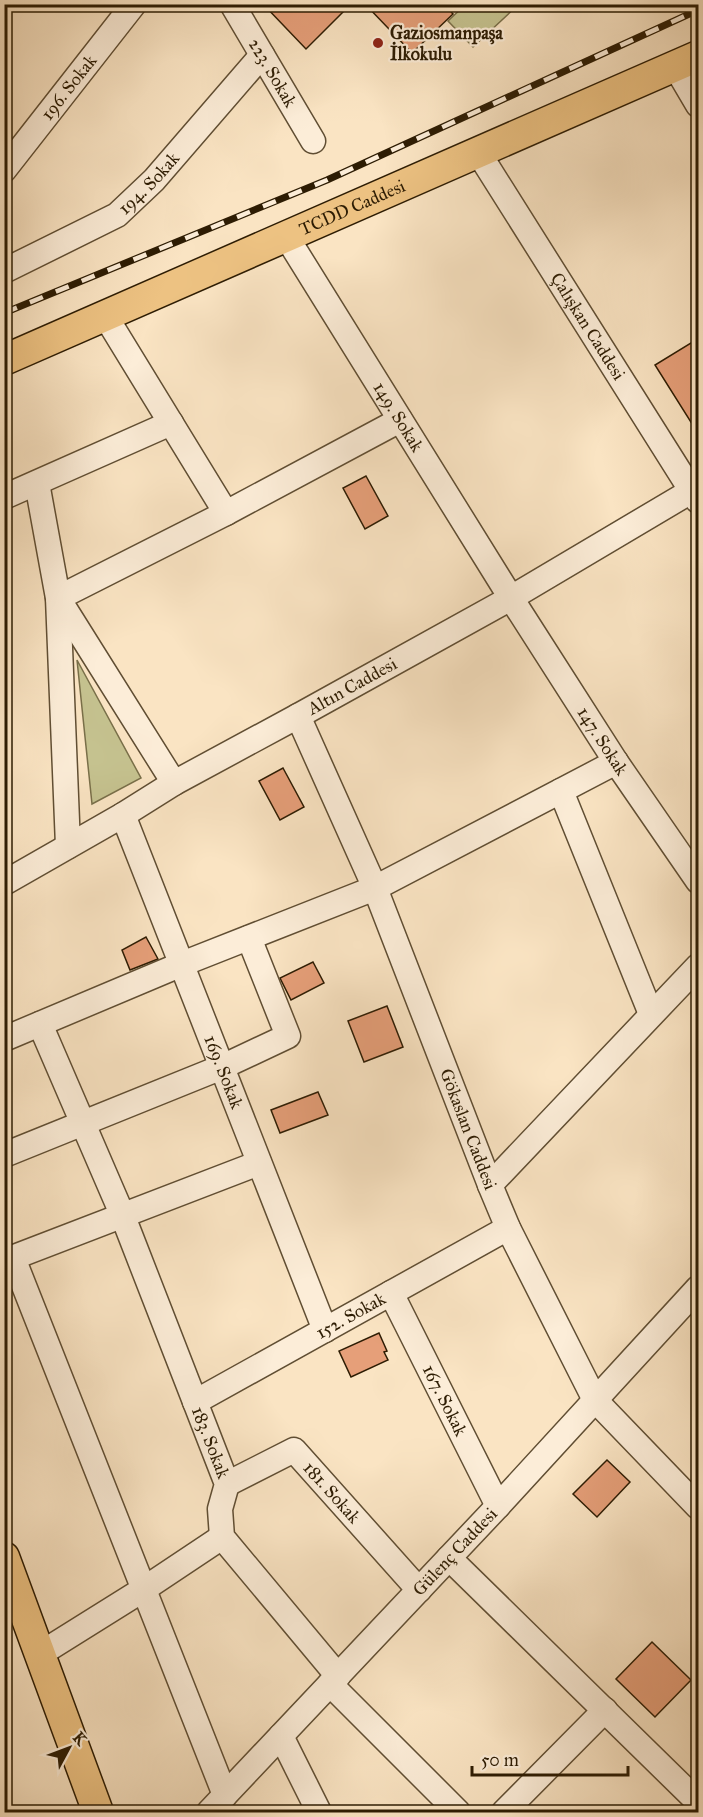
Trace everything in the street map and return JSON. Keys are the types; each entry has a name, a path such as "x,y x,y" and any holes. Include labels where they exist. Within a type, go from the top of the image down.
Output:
{"main road":[{"name":"TCDD Caddesi","path":"4,360 687,61"},
{"path":"4,1557 98,1812"}],"street":[{"name":"196. Sokak","path":"4,170 134,4"},
{"name":"223. Sokak","path":"232,4 313,141"},
{"name":"194. Sokak","path":"4,271 117,215 154,180 262,55"},
{"path":"687,61 699,92"},
{"path":"687,61 699,105"},
{"name":"Çalışkan Caddesi","path":"478,152 697,493"},
{"name":"149. Sokak","path":"286,236 511,598"},
{"path":"106,316 226,513"},
{"path":"58,598 226,513 400,420"},
{"path":"4,497 171,423"},
{"path":"37,483 58,598 68,846"},
{"name":"Altın Caddesi","path":"4,883 174,783 697,493"},
{"path":"58,598 174,783"},
{"name":"147. Sokak","path":"511,598 616,762 699,881"},
{"name":"Gökaslan Caddesi","path":"298,716 375,888 508,1228 595,1400 699,1507"},
{"path":"4,1039 182,964 375,888 616,762"},
{"path":"561,791 651,1014"},
{"name":"169. Sokak","path":"123,814 325,1330"},
{"path":"4,1155 222,1067 288,1036 249,938"},
{"path":"490,1185 699,966"},
{"name":"183. Sokak","path":"40,1024 122,1215 227,1485 220,1509 222,1537"},
{"path":"217,1804 144,1589 9,1259 259,1163"},
{"name":"152. Sokak","path":"195,1402 508,1228"},
{"name":"Gülenç Caddesi","path":"217,1804 498,1506 699,1288"},
{"name":"167. Sokak","path":"391,1293 498,1506"},
{"name":"181. Sokak","path":"227,1485 294,1450 419,1590"},
{"path":"40,1654 222,1537 334,1680 458,1812"},
{"path":"449,1558 699,1802"},
{"path":"504,1812 605,1710"},
{"path":"281,1736 319,1812"}],"shaded area":[{"path":"465,5 518,5 473,47 448,21"},
{"path":"77,660 141,778 92,804"}],"building":[{"path":"263,4 351,4 306,49"},
{"path":"365,4 444,4 453,14 412,53"},
{"path":"699,338 699,435 655,365"},
{"path":"366,476 388,516 365,529 343,488"},
{"path":"283,768 304,807 280,820 259,781"},
{"path":"146,937 158,959 130,970 122,950"},
{"path":"313,962 324,983 291,1000 280,978"},
{"path":"387,1006 403,1047 364,1062 348,1021"},
{"path":"318,1092 328,1115 280,1133 271,1110"},
{"path":"379,1333 387,1351 384,1352 388,1360 351,1377 339,1351"},
{"path":"607,1460 630,1482 597,1517 573,1494"},
{"path":"652,1642 691,1680 655,1717 616,1679"}],"railway":[{"path":"4,313 327,180 698,10"}],"place":[{"name":"Gaziosmanpaşa İlkokulu","path":"378,43"}]}
